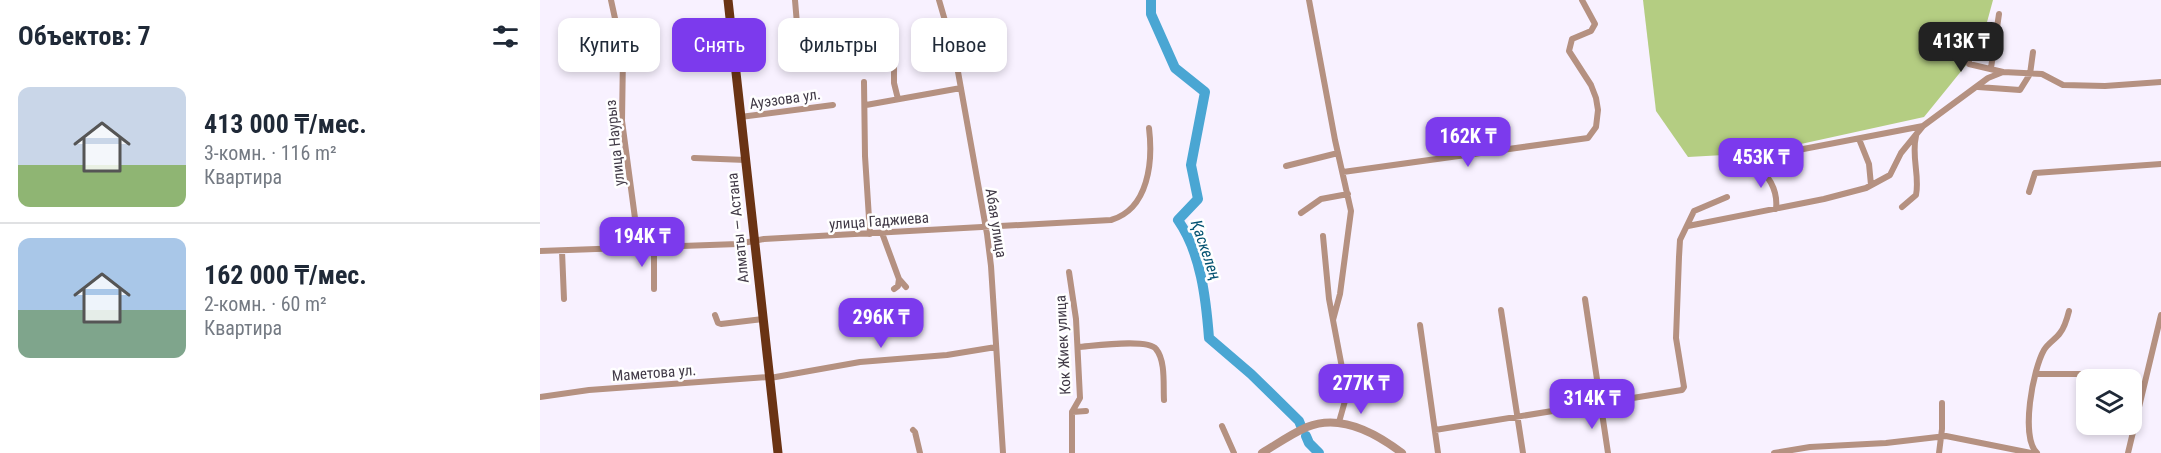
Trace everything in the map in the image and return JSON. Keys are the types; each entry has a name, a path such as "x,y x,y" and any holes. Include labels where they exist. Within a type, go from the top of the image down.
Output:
{"highway":[{"name":"Алматы — Астана","path":"728,0 778,453"}],"street":[{"name":"улица Наурыз","path":"611,0 623,55 622,121 639,248"},
{"path":"795,0 796,18"},
{"name":"Абая улица","path":"939,0 951,37 986,226 991,266 1003,453"},
{"path":"1309,0 1351,217 1340,294 1333,320"},
{"path":"1343,172 1588,138 1596,127 1598,110 1596,98 1591,85 1569,51 1572,39 1591,31 1595,24 1582,0"},
{"path":"1991,68 1999,14"},
{"path":"1970,40 1969,64 1974,66 2002,72 2042,74 2063,85 2105,86 2161,82"},
{"path":"1978,87 2020,90 2030,74 2033,52"},
{"path":"894,72 898,99"},
{"path":"1776,208 1775,196 1767,176 1763,171 1751,166 1767,156 1923,126 1988,78 2002,72"},
{"path":"864,82 865,156 870,234"},
{"path":"866,105 961,88"},
{"name":"Ауэзова ул.","path":"740,117 833,105"},
{"path":"1688,226 1858,191 1890,175 1900,153 1923,126"},
{"name":"улица Гаджиева","path":"540,251 738,244 754,241 986,226 1111,220 1125,215 1135,206 1145,186 1149,160 1149,128"},
{"path":"1902,207 1916,195 1914,146 1916,136"},
{"path":"1859,139 1869,164 1871,185"},
{"path":"1286,166 1338,153"},
{"path":"694,158 746,160"},
{"path":"2029,192 2035,173 2161,164"},
{"path":"1301,213 1321,199 1348,194"},
{"path":"1435,430 1664,395 1683,389 1676,338 1680,240 1688,226 1690,215 1694,211 1727,197"},
{"path":"882,233 899,279 906,287"},
{"path":"1323,236 1329,299 1347,394 1339,423"},
{"path":"654,247 654,289"},
{"path":"562,251 564,299"},
{"name":"Кок Жиек улица","path":"1069,272 1074,300 1080,398 1072,412 1072,453"},
{"path":"894,289 899,279"},
{"path":"1585,299 1608,453"},
{"path":"1502,310 1523,453"},
{"path":"2037,453 2030,445 2028,433 2036,374 2046,347 2060,334 2069,311"},
{"path":"715,315 716,320 721,324 763,319"},
{"path":"2128,453 2161,315"},
{"path":"1420,325 1438,453"},
{"path":"1078,347 1152,345 1159,354 1161,362 1164,400"},
{"name":"Маметова ул.","path":"540,397 589,390 770,377 860,362 947,355 996,347"},
{"path":"2036,374 2076,375"},
{"path":"1940,453 1942,403"},
{"path":"1072,412 1086,411"},
{"path":"1265,452 1308,426 1339,423 1362,428 1402,453"},
{"path":"1222,426 1234,453"},
{"path":"913,430 920,453"},
{"path":"1774,453 1810,447 1886,443 1941,436 1973,440 2008,451 2031,453"},
{"path":"1810,438 1810,447"}],"green space":[{"path":"1643,0 1993,0 1980,48 1924,117 1760,153 1688,157 1656,111"}],"waterway":[{"name":"Қаскелең","path":"1151,0 1151,14 1175,68 1205,92 1191,165 1198,199 1178,220 1192,247 1201,277 1209,338 1251,374 1299,421 1301,426"},
{"name":"Қаскелең","path":"1306,436 1309,443 1319,453"}]}
